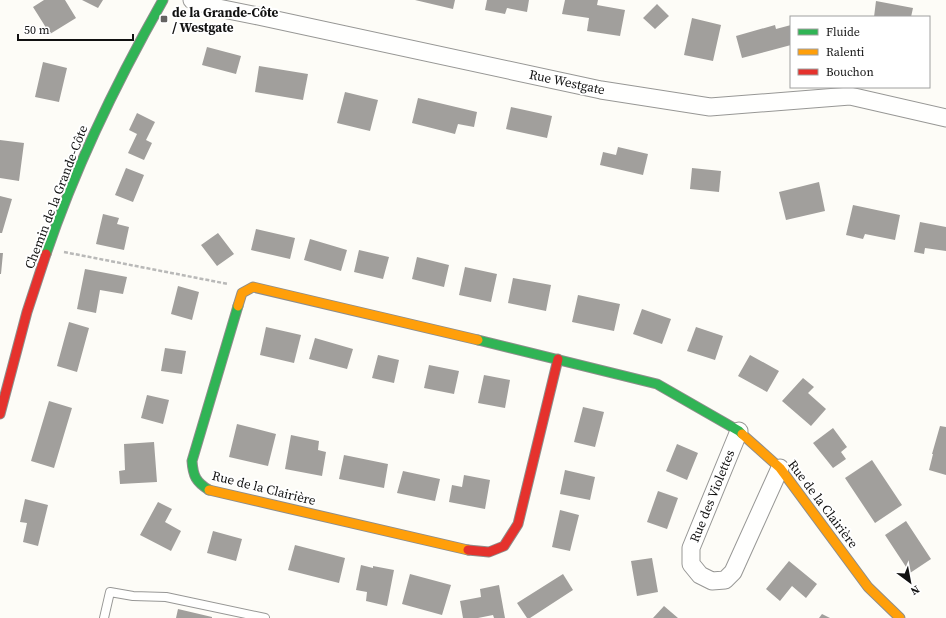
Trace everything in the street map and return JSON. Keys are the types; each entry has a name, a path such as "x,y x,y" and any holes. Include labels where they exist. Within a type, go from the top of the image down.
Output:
{"street":[{"name":"Chemin de la Grande-Côte","path":"0,414 37,281 68,195 110,98 163,0"},
{"name":"Rue Westgate","path":"192,0 218,8 620,93 710,107 850,96 946,118"},
{"name":"Rue de la Clairière","path":"558,359 518,524 504,546 489,552 473,551 208,490 198,482 192,472 192,461 242,293 253,287 558,359 657,384 739,431 780,468 868,587 896,616 900,618"},
{"name":"Rue des Violettes","path":"739,431 691,548 691,564 700,576 712,581 725,580 733,572 780,468"}],"lane":[{"path":"104,618 110,592 133,596 166,597 265,618"}],"path":[{"path":"58,250 235,285 242,293"}],"building":[{"path":"44,0 65,0 76,18 50,34 33,7"},
{"path":"82,0 103,0 98,8"},
{"path":"415,0 455,0 453,9"},
{"path":"487,0 529,0 527,12 507,8 505,14 485,10"},
{"path":"565,0 598,0 597,5 625,10 620,36 587,31 589,18 562,14"},
{"path":"876,1 913,8 911,16 874,16"},
{"path":"657,4 669,16 655,29 643,18"},
{"path":"692,18 721,25 713,61 684,55"},
{"path":"775,25 776,29 790,25 790,45 742,58 736,36"},
{"path":"207,47 241,56 236,74 202,65"},
{"path":"43,62 67,68 59,102 35,97"},
{"path":"259,66 308,74 303,100 255,92"},
{"path":"345,92 378,100 370,131 337,123"},
{"path":"418,98 477,112 474,127 458,124 455,134 412,123"},
{"path":"511,107 552,116 547,138 506,129"},
{"path":"137,113 155,122 146,140 152,143 144,160 128,153 137,134 129,130"},
{"path":"0,140 24,143 19,181 0,178"},
{"path":"618,147 648,154 643,175 600,165 603,152 616,155"},
{"path":"126,168 144,175 133,202 115,195"},
{"path":"692,168 721,171 719,192 690,189"},
{"path":"819,182 825,211 786,220 779,192"},
{"path":"0,196 12,199 2,233 0,233"},
{"path":"853,205 900,215 895,240 865,234 863,239 846,235"},
{"path":"103,214 119,218 117,224 129,227 124,250 96,244"},
{"path":"920,222 946,227 946,251 925,248 924,254 914,252"},
{"path":"256,229 295,238 290,259 251,250"},
{"path":"218,233 234,254 217,266 201,245"},
{"path":"310,239 347,250 341,271 304,260"},
{"path":"359,250 389,257 383,279 354,272"},
{"path":"0,253 3,253 1,274 0,274"},
{"path":"417,257 449,265 444,287 412,279"},
{"path":"465,267 497,274 491,302 459,295"},
{"path":"85,269 127,277 123,294 100,290 96,313 77,309"},
{"path":"513,278 551,285 546,311 508,303"},
{"path":"178,286 199,292 192,320 171,314"},
{"path":"578,295 620,304 614,331 572,322"},
{"path":"642,309 671,319 662,344 633,334"},
{"path":"69,322 89,328 77,372 57,366"},
{"path":"266,327 301,335 294,363 260,355"},
{"path":"696,327 723,336 715,360 687,351"},
{"path":"315,338 353,349 347,369 309,359"},
{"path":"165,348 186,351 182,374 161,371"},
{"path":"378,355 399,360 394,383 372,378"},
{"path":"750,355 779,371 767,392 738,376"},
{"path":"429,365 459,371 454,394 424,388"},
{"path":"484,375 510,380 505,408 478,403"},
{"path":"803,378 814,387 808,393 826,409 811,426 782,401"},
{"path":"147,395 169,400 163,424 141,418"},
{"path":"49,401 72,408 54,468 31,461"},
{"path":"583,407 604,412 595,447 574,442"},
{"path":"237,424 276,434 268,466 229,457"},
{"path":"940,426 946,427 946,475 929,470"},
{"path":"833,428 847,447 841,452 846,459 833,468 813,443"},
{"path":"291,435 319,441 318,450 326,452 322,476 285,469"},
{"path":"154,442 157,482 120,484 119,471 125,470 124,444"},
{"path":"677,444 698,453 687,480 666,471"},
{"path":"344,455 388,464 384,488 339,479"},
{"path":"872,460 902,505 875,523 845,478"},
{"path":"565,470 595,477 590,500 560,494"},
{"path":"403,471 440,479 435,501 397,493"},
{"path":"464,475 490,480 485,509 449,502 452,485 462,487"},
{"path":"658,491 678,498 667,529 647,522"},
{"path":"25,499 48,505 38,546 23,542 27,523 20,522"},
{"path":"158,502 172,509 165,522 181,531 171,551 140,535"},
{"path":"560,510 579,515 570,551 552,547"},
{"path":"906,521 931,559 910,573 885,535"},
{"path":"213,531 242,539 236,561 207,553"},
{"path":"295,545 345,558 339,583 288,570"},
{"path":"652,558 658,592 637,596 631,561"},
{"path":"789,561 817,584 806,598 792,586 780,601 766,589"},
{"path":"361,565 394,570 387,606 366,601 367,592 356,590"},
{"path":"410,574 451,585 442,615 402,604"},
{"path":"563,574 573,590 530,618 527,618 517,603"},
{"path":"499,585 505,618 494,618 493,615 478,618 463,618 460,601 481,597 480,589"},
{"path":"664,606 678,618 653,618"},
{"path":"178,609 212,617 212,618 176,618"},
{"path":"822,614 830,618 819,618"}],"traffic: fast":[{"path":"46,254 70,188 98,124 163,0"},
{"path":"209,490 196,478 193,471 192,461 238,306"},
{"path":"478,340 657,384 742,434"}],"traffic: slow":[{"path":"238,306 242,293 253,287 478,340"},
{"path":"742,434 780,468 868,587 900,618"},
{"path":"209,490 468,550"}],"traffic: jam":[{"path":"0,414 27,312 46,254"},
{"path":"468,550 489,552 504,546 518,524 558,359"}],"place":[{"name":"de la Grande-Côte / Westgate","path":"164,19"}]}
